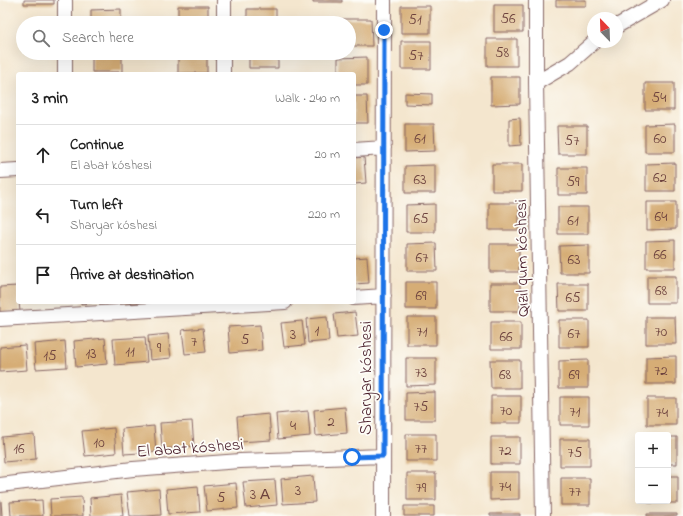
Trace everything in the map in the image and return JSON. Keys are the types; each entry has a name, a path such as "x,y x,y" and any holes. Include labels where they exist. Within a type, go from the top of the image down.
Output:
{"street":[{"path":"65,16 66,0"},
{"path":"224,0 224,16"},
{"name":"Sharyar kóshesi","path":"383,516 384,0"},
{"name":"Qızıl qum kóshesi","path":"536,0 543,516"},
{"path":"623,23 662,0"},
{"path":"536,84 570,63 587,48"},
{"path":"65,60 65,72"},
{"path":"223,72 224,60"},
{"path":"356,150 384,148"},
{"path":"0,171 16,170"},
{"path":"356,298 384,296"},
{"path":"0,319 251,304"},
{"name":"El abat kóshesi","path":"0,485 133,469 240,461 383,456"}],"building":[{"path":"24,0 54,0 54,4 24,4"},
{"path":"313,0 342,0 342,2 313,2"},
{"path":"556,0 586,0 586,6 556,6"},
{"path":"494,5 523,5 523,32 494,32"},
{"path":"178,6 208,6 208,16 178,16"},
{"path":"401,6 430,6 430,33 401,33"},
{"path":"121,9 121,16 91,16 91,10"},
{"path":"247,9 276,9 276,16 247,16"},
{"path":"356,19 371,19 372,46 356,46"},
{"path":"487,39 517,39 517,66 487,66"},
{"path":"401,41 431,41 431,69 401,69"},
{"path":"356,57 367,57 367,85 356,85 356,72 338,72 338,60 356,60"},
{"path":"92,60 122,60 122,72 92,72"},
{"path":"178,60 207,60 207,72 178,72"},
{"path":"249,60 278,60 278,68 249,68"},
{"path":"491,77 520,77 520,104 491,105"},
{"path":"645,83 674,83 674,110 645,110"},
{"path":"405,93 432,94 432,105 405,104"},
{"path":"356,96 367,96 368,123 356,123"},
{"path":"520,118 521,145 509,146 509,119"},
{"path":"405,124 434,124 435,151 405,152"},
{"path":"675,124 675,152 645,152 645,125"},
{"path":"557,126 587,126 587,154 558,154"},
{"path":"364,157 366,183 356,184 356,158"},
{"path":"675,163 675,191 646,191 646,164"},
{"path":"492,164 522,164 522,191 492,191"},
{"path":"435,165 435,193 405,193 405,166"},
{"path":"558,168 587,168 587,195 558,195"},
{"path":"647,202 676,202 676,229 647,230"},
{"path":"489,203 519,203 519,230 489,230"},
{"path":"435,204 435,232 406,232 406,205"},
{"path":"558,207 588,207 588,234 558,234"},
{"path":"675,240 675,268 646,268 646,241"},
{"path":"436,243 437,271 407,271 407,244"},
{"path":"490,244 519,244 519,272 490,272"},
{"path":"589,245 589,273 560,273 559,246"},
{"path":"367,257 369,283 356,284 356,258"},
{"path":"647,276 676,276 676,303 647,303"},
{"path":"406,282 436,282 436,309 406,309"},
{"path":"490,283 520,283 520,311 490,311"},
{"path":"558,284 588,284 588,311 559,311"},
{"path":"16,286 16,304 19,304 20,311 0,312 0,287"},
{"path":"106,304 129,304 107,306"},
{"path":"355,312 358,336 337,338 334,314"},
{"path":"327,317 329,341 308,343 306,319"},
{"path":"407,317 436,317 436,345 407,345"},
{"path":"646,317 675,317 676,344 646,344"},
{"path":"559,320 589,320 589,347 559,347"},
{"path":"302,321 305,345 284,347 281,323"},
{"path":"491,322 521,322 521,349 491,349"},
{"path":"260,325 262,350 230,353 228,327"},
{"path":"203,328 206,352 185,354 182,330"},
{"path":"168,334 171,358 150,360 148,336"},
{"path":"145,337 147,362 115,365 113,339"},
{"path":"105,338 107,364 76,367 74,341"},
{"path":"65,341 67,367 36,369 34,344"},
{"path":"25,345 27,370 0,372 0,347"},
{"path":"676,356 676,384 646,384 646,357"},
{"path":"406,358 436,358 436,385 406,386"},
{"path":"490,360 520,360 520,388 491,388"},
{"path":"588,360 588,388 559,388 559,361"},
{"path":"435,392 435,420 406,420 406,393"},
{"path":"491,396 521,396 521,423 491,423"},
{"path":"560,397 589,397 589,425 560,425"},
{"path":"647,398 676,398 676,425 647,425"},
{"path":"345,407 347,433 316,436 314,410"},
{"path":"308,411 310,436 278,439 276,414"},
{"path":"269,414 271,440 239,442 237,417"},
{"path":"192,421 194,446 162,449 160,423"},
{"path":"154,426 156,452 124,454 122,429"},
{"path":"114,428 116,453 85,456 82,431"},
{"path":"34,434 36,459 4,462 2,437"},
{"path":"406,434 436,434 436,461 406,461"},
{"path":"491,437 520,437 520,464 491,464"},
{"path":"671,437 677,437 677,464 671,464"},
{"path":"560,439 590,439 590,466 560,466"},
{"path":"490,472 519,472 519,499 490,500"},
{"path":"407,473 436,473 436,500 407,500"},
{"path":"313,476 315,502 283,504 281,479"},
{"path":"671,476 678,476 678,503 671,503"},
{"path":"561,478 590,478 590,505 561,505"},
{"path":"275,480 277,505 246,508 243,482"},
{"path":"236,483 238,508 207,511 204,486"},
{"path":"198,486 200,512 168,514 166,489"},
{"path":"159,489 161,515 130,516 127,492"},
{"path":"121,495 123,516 91,516 90,498"},
{"path":"82,497 83,516 51,516 50,499"},
{"path":"42,500 43,516 11,516 10,502"},
{"path":"1,501 2,516 0,516"},
{"path":"404,506 434,506 434,516 404,516"},
{"path":"490,514 520,514 520,516 490,516"},
{"path":"647,514 677,514 677,516 647,516"}],"route":[{"path":"352,457 383,456 384,30"}]}
